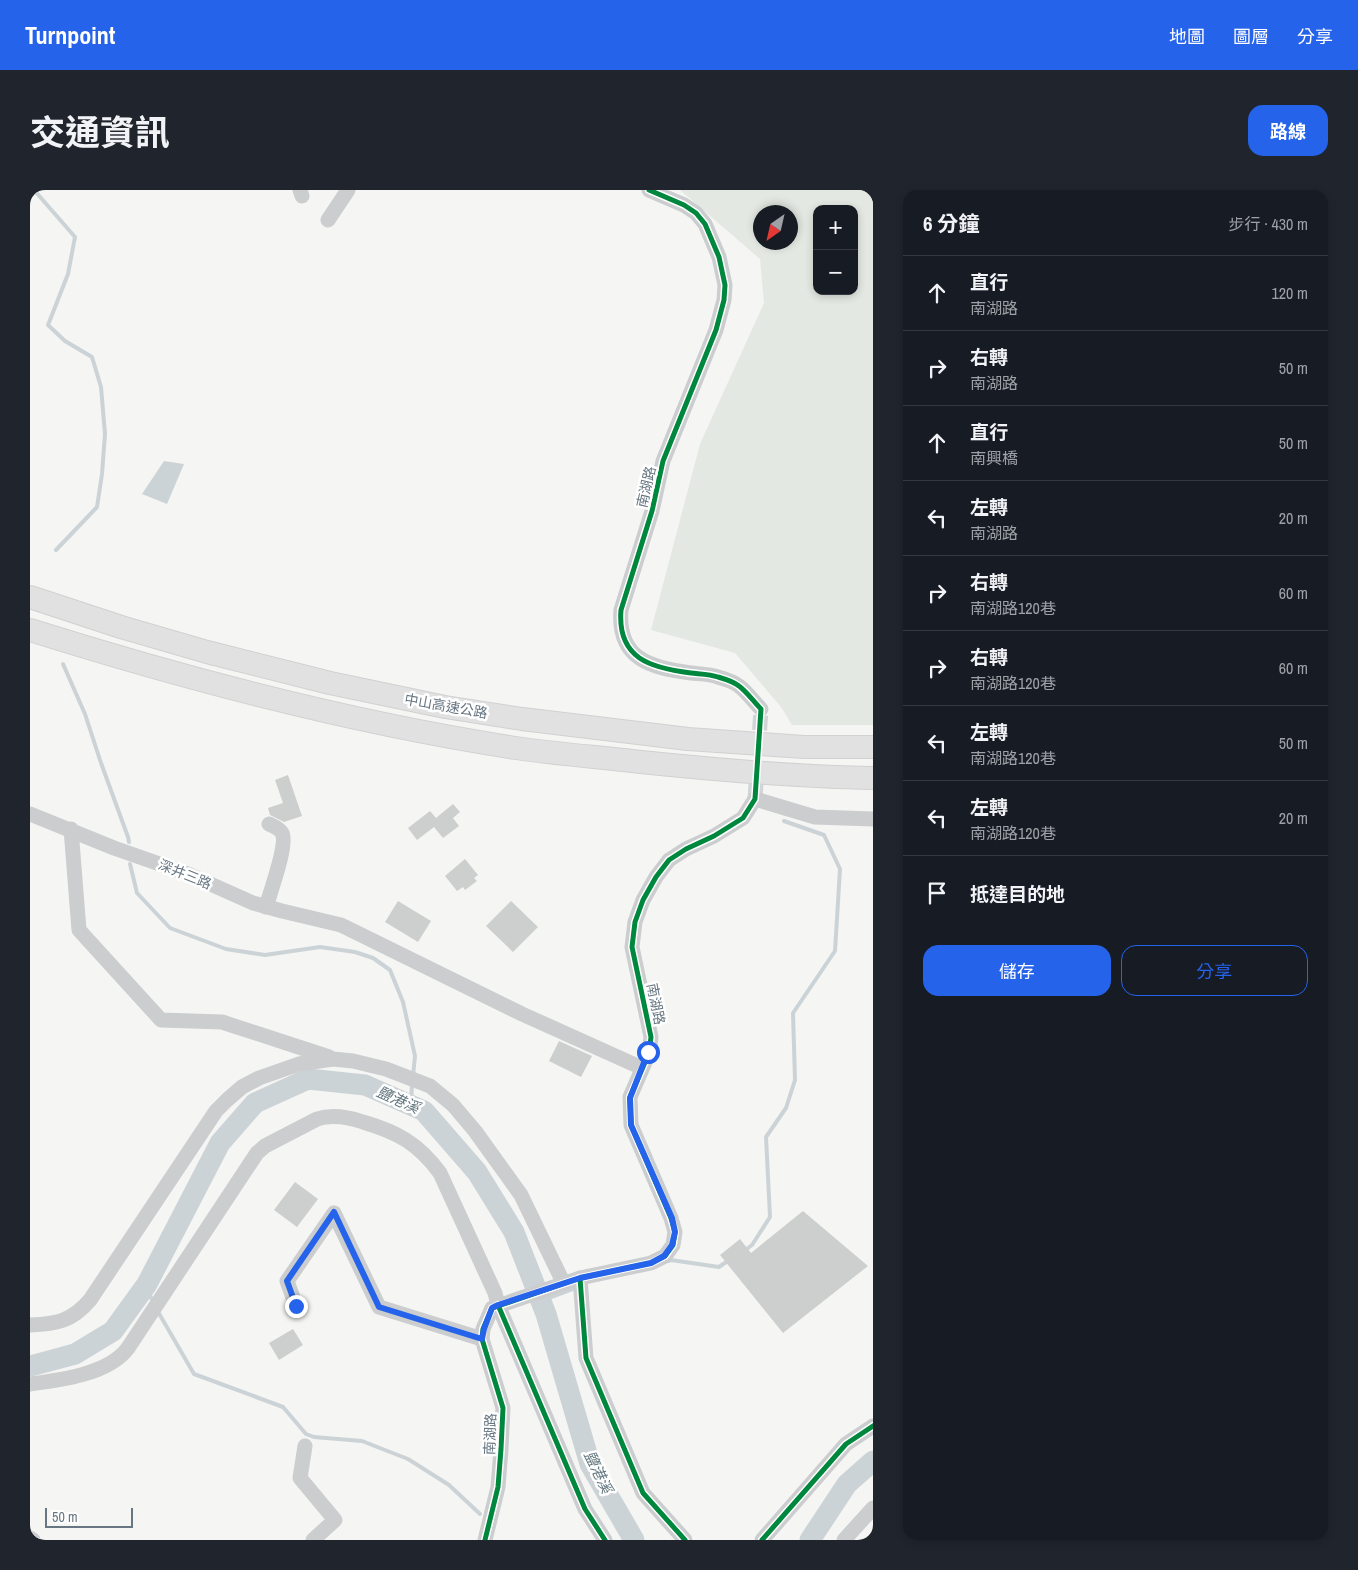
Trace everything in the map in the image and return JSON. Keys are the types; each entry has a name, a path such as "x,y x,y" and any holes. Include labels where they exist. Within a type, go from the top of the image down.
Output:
{"highway":[{"name":"中山高速公路","path":"30,597 121,628 207,652 330,683 445,707 522,719 688,739 804,747 873,748"},
{"name":"中山高速公路","path":"30,630 105,654 302,706 389,725 516,748 734,772 873,778"}],"street":[{"path":"328,220 348,190"},
{"name":"南湖路","path":"649,190 684,205 696,213 705,224 714,241 725,285 721,315 663,461 652,511 621,610 620,624 627,644 637,658 650,665 716,676 740,686 760,709"},
{"name":"南湖路","path":"498,1305 563,1282 651,1263 664,1256 672,1245 675,1232 672,1218 631,1125 630,1098 648,1052 651,1037 632,947 635,922 643,900 669,860 743,818 755,799 815,818 873,819"},
{"name":"深井三路","path":"30,814 114,848 188,874 266,907 342,925 522,1014 642,1068"},
{"path":"266,907 283,850 283,835 279,829 269,824"},
{"path":"71,829 79,930 161,1020 222,1022 332,1059 353,1061 386,1069 430,1086 454,1105 521,1195 563,1282"},
{"path":"30,1325 59,1323 83,1309 216,1111 226,1100 242,1087 259,1078 299,1064 332,1059"},
{"path":"30,1384 67,1378 108,1364 125,1352 256,1153 317,1119 326,1116 352,1118 401,1136 431,1160 440,1173 488,1276 498,1305 584,1509 604,1540"},
{"path":"296,1306 287,1281 334,1212 379,1307 482,1339 492,1308 498,1305"},
{"path":"580,1278 586,1358 643,1492 684,1540"},
{"name":"南湖路","path":"482,1339 502,1408 498,1487 485,1540"},
{"path":"762,1540 846,1444 873,1426"},
{"path":"305,1446 300,1478 335,1520 312,1540"},
{"path":"844,1540 873,1508"}],"shaded area":[{"path":"680,190 873,190 873,725 792,725 781,707 735,653 651,630 700,444 764,303 760,259"},
{"path":"164,461 184,464 167,504 142,494"}],"building":[{"path":"288,775 302,816 284,822 270,815 268,808 283,803 275,780"},
{"path":"453,804 460,812 453,818 459,826 443,838 434,827 417,840 408,828 430,811 436,818"},
{"path":"465,859 478,875 474,878 477,881 465,890 463,887 457,891 445,876"},
{"path":"398,901 431,921 418,942 385,922"},
{"path":"511,901 538,927 513,952 486,926"},
{"path":"559,1041 592,1056 581,1077 549,1061"},
{"path":"295,1182 318,1199 297,1227 274,1210"},
{"path":"803,1211 868,1266 783,1333 720,1255 740,1239 751,1253"},
{"path":"293,1329 303,1345 279,1360 269,1343"}],"waterway":[{"path":"34,190 75,237 68,274 48,325 65,341 92,357 101,387 105,434 97,507 56,550"},
{"path":"63,664 85,714 129,842"},
{"path":"744,1251 752,1245 770,1217 766,1137 786,1108 795,1080 793,1013 835,951 840,869 824,835 784,821"},
{"path":"130,864 137,893 170,928 226,949 265,955 320,947 355,952 373,958 390,970 403,1002 415,1056 413,1076"},
{"name":"鹽港溪","path":"30,1366 75,1354 113,1331 147,1284 220,1143 255,1103 308,1079 365,1085 424,1111 477,1172 514,1232 546,1314 590,1464 634,1540"},
{"path":"411,1105 412,1083"},
{"path":"669,1261 719,1267 729,1260"},
{"path":"145,1287 154,1303"},
{"path":"541,1301 576,1288"},
{"path":"157,1310 194,1374 283,1407 306,1434 314,1437 362,1441 408,1459 449,1485 480,1514"},
{"name":"鹽港溪","path":"810,1540 847,1484 873,1461"}],"tunnel":[{"path":"755,799 761,709"}],"cycle path":[{"path":"485,1540 498,1487 503,1408 482,1339 483,1329 492,1308 580,1278 651,1263 665,1256 673,1245 675,1232 671,1218 631,1125 630,1097 649,1053 651,1037 632,947 635,922 643,900 656,877 669,860 743,818 755,799 761,709 742,688 729,681 712,675 676,671 650,664 631,650 625,640 621,627 621,610 652,511 663,461 716,330 724,300 725,285 719,257 705,224 696,213 684,205 649,190"},
{"path":"580,1278 586,1358 643,1493 685,1540"},
{"path":"498,1305 585,1509 605,1540"},
{"path":"762,1540 846,1444 873,1426"}],"route":[{"path":"296,1306 287,1281 334,1212 379,1307 482,1339 492,1308 498,1305 563,1282 651,1263 664,1256 672,1245 675,1232 672,1218 631,1125 630,1098 648,1052"}]}
